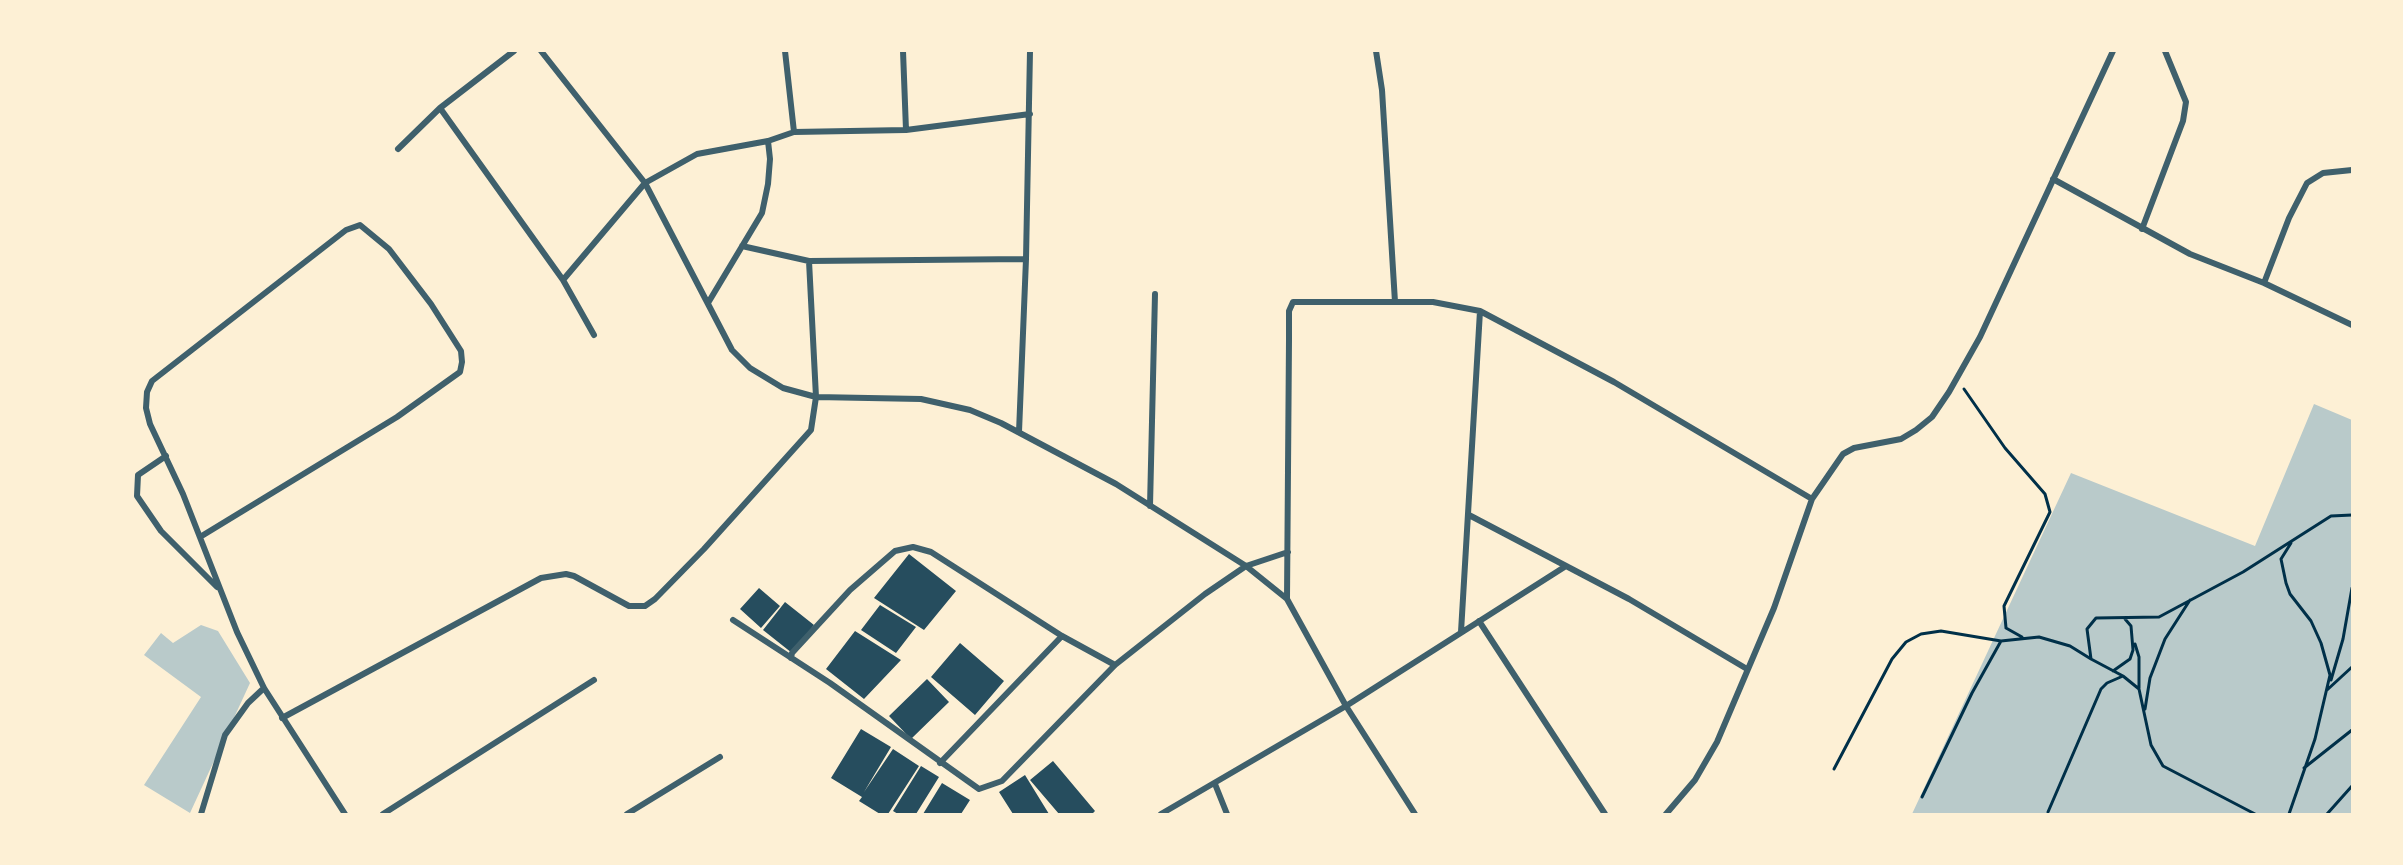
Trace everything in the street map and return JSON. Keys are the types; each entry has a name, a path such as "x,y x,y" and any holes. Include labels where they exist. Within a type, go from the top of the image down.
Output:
{"street":[{"path":"398,149 440,108 514,51"},
{"path":"541,51 645,183 732,350 750,368 783,388 816,397 921,399 970,410 1018,432 1150,506 1246,566 1287,598 1346,706 1415,814"},
{"path":"785,51 794,132"},
{"path":"903,51 906,130"},
{"path":"1018,432 1026,259 1030,51"},
{"path":"1376,51 1382,90 1395,302"},
{"path":"1666,814 1695,780 1718,742 1774,608 1812,499 1843,454 1854,448 1901,439 1932,417 1980,337 2113,51"},
{"path":"2142,229 2185,112 2186,102 2165,51"},
{"path":"440,108 563,280 594,335"},
{"path":"563,280 645,183 696,154 768,141 794,132 906,130 1030,114"},
{"path":"708,303 762,213 768,184 768,141"},
{"path":"2264,283 2289,218 2307,183 2323,173 2352,170"},
{"path":"2053,179 2190,254 2264,283 2352,325"},
{"path":"200,537 397,417 460,372 461,351 431,304 389,249 365,228 356,224 152,381 147,392 146,408 150,424 200,537 219,589 264,688 345,814"},
{"path":"742,246 809,261 1026,259"},
{"path":"282,718 541,578 566,573 629,606 639,607 648,604 704,549 811,430 816,397 809,261"},
{"path":"1150,506 1155,294"},
{"path":"1287,598 1289,320 1293,302 1433,302 1480,311 1614,382 1812,499"},
{"path":"1461,632 1480,311"},
{"path":"166,456 138,475 137,496 161,531 219,589"},
{"path":"1469,515 1629,599 1747,669"},
{"path":"791,657 792,653 850,590 902,548 918,548 931,552 1062,636 1115,665"},
{"path":"733,620 791,657 940,764 979,789 993,786 1010,772 1115,665 1214,587 1246,566 1288,552"},
{"path":"1161,814 1346,706 1566,566"},
{"path":"1479,621 1605,814"},
{"path":"940,764 1062,636"},
{"path":"383,814 594,680"},
{"path":"201,814 225,735 248,704 264,688"},
{"path":"627,814 720,757"},
{"path":"1215,784 1227,814"}],"path":[{"path":"1957,378 2005,448 2045,494 2050,512 2004,606 2006,628 2022,637"},
{"path":"2091,659 2087,629 2096,618 2159,617 2177,609 2190,599 2292,542 2331,516 2352,515"},
{"path":"2289,814 2315,739 2330,675 2321,643 2310,621 2290,594 2282,568 2281,559 2292,542"},
{"path":"2327,690 2337,663 2352,588"},
{"path":"2144,713 2150,678 2165,639 2190,599"},
{"path":"2123,618 2131,626 2139,657 2139,689 2151,745 2163,766 2255,814"},
{"path":"1834,769 1892,659 1906,642 1921,634 1941,631 2001,642 2022,637 2039,637 2070,646 2123,676 2139,689"},
{"path":"2113,671 2130,659 2134,639"},
{"path":"1922,797 1972,693 2001,642"},
{"path":"2327,690 2352,667"},
{"path":"2048,812 2101,689 2107,683 2123,676"},
{"path":"2303,770 2352,730"},
{"path":"2327,814 2352,786"}],"shaded area":[{"path":"2314,404 2352,420 2352,814 1912,814 2071,473 2255,546"},
{"path":"201,625 218,631 250,683 190,813 144,785 201,697 144,655 161,633 173,643"}],"building":[{"path":"909,554 956,591 924,630 874,598"},
{"path":"759,588 780,606 761,628 740,609"},
{"path":"785,602 814,625 792,653 763,630"},
{"path":"880,605 916,627 896,653 861,630"},
{"path":"855,631 901,660 864,699 826,669"},
{"path":"960,643 1004,681 975,715 931,677"},
{"path":"927,679 949,702 911,739 889,716"},
{"path":"861,729 891,747 864,792 893,749 919,766 888,814 880,814 859,801 862,797 831,778"},
{"path":"1053,761 1095,811 1092,814 1059,814 1030,780"},
{"path":"921,766 939,777 916,814 898,814 893,811"},
{"path":"1025,775 1049,814 1013,814 999,792"},
{"path":"942,783 970,800 961,814 923,814"}]}
